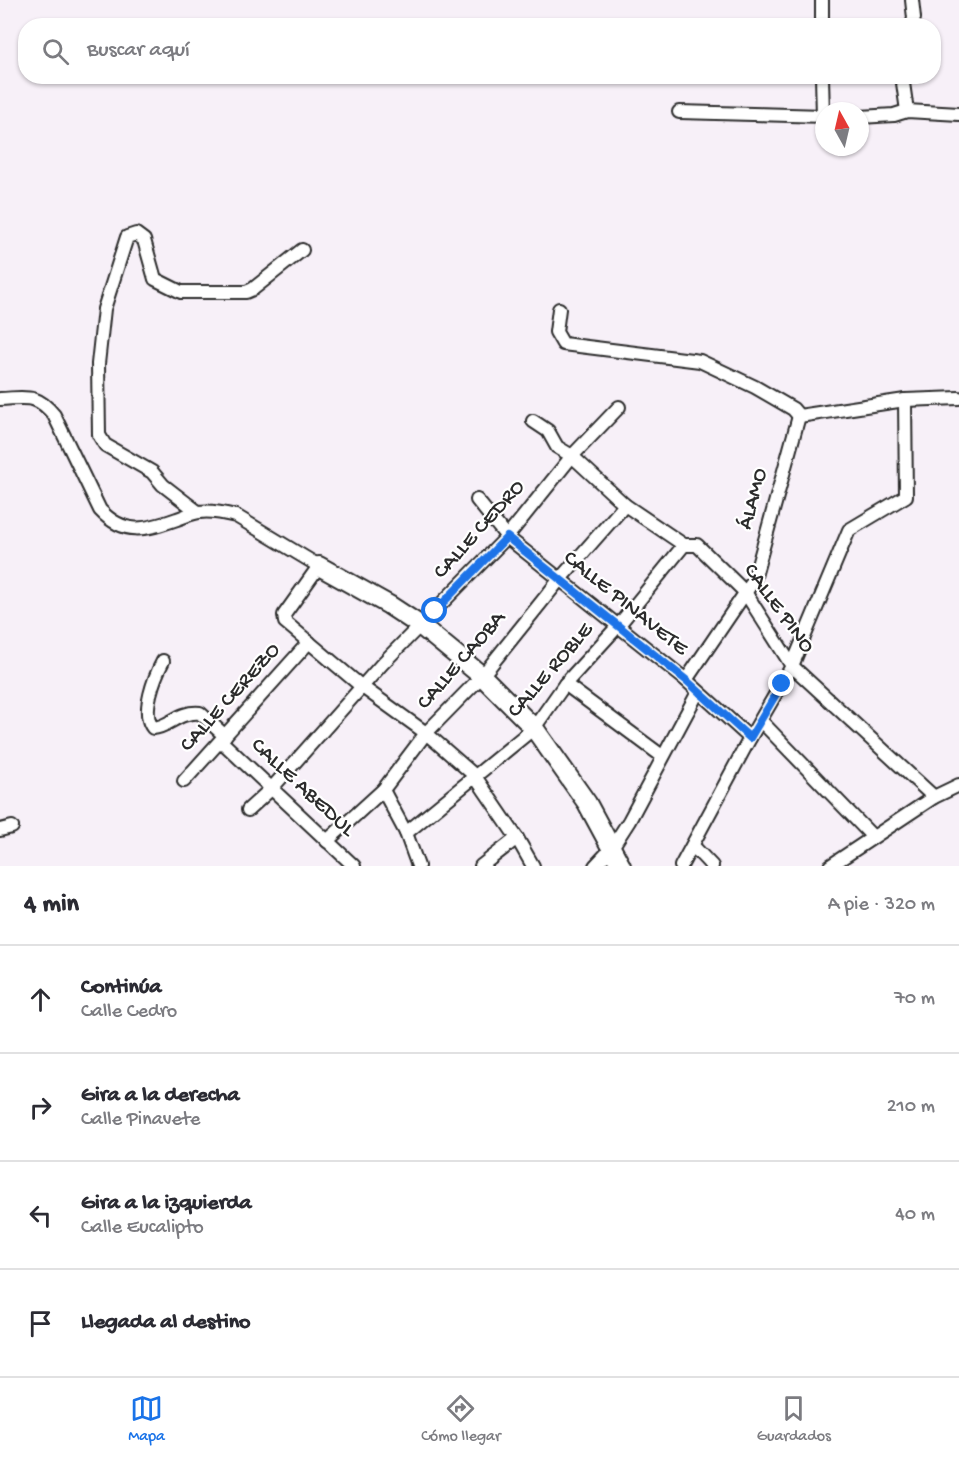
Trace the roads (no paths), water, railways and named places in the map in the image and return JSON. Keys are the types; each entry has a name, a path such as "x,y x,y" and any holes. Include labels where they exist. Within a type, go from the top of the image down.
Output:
{"street":[{"path":"822,0 822,18"},
{"path":"912,0 914,18"},
{"path":"822,84 823,102"},
{"path":"903,84 907,111"},
{"path":"679,111 815,116"},
{"path":"869,116 894,115 907,111 959,114"},
{"path":"198,512 163,485 152,472 105,445 99,435 98,363 104,309 127,237 136,234 144,240 155,279 181,292 246,292 253,289 302,250"},
{"path":"559,309 556,332 563,344 700,361 755,387 793,409 799,416 905,400 959,398"},
{"path":"0,399 32,398 45,404 54,415 96,503 110,521 123,527 141,528 198,512 236,516 421,626 482,676 534,728 587,802 621,866"},
{"path":"681,866 792,666 849,530 906,496 905,400"},
{"name":"CALLE CEDRO","path":"248,810 272,788 361,686 507,537 572,456 619,408"},
{"name":"ÁLAMO","path":"686,680 754,580 799,416"},
{"name":"CALLE PINO","path":"533,421 548,431 556,447 572,456 625,505 684,545 697,545 745,592 792,666 934,797"},
{"name":"CALLE PINAVETE","path":"477,500 507,537 686,680 750,738"},
{"name":"CALLE CAOBA","path":"327,841 383,790 426,733 482,676 560,579 625,505"},
{"name":"CALLE ROBLE","path":"406,833 534,728 565,684 618,626 684,545"},
{"path":"319,566 283,618 361,686 426,733 474,775 517,838 533,866"},
{"name":"CALLE CEREZO","path":"184,781 309,642"},
{"name":"CALLE ABEDUL","path":"163,661 151,686 148,717 150,725 153,728 159,727 186,714 200,713 272,788 354,866"},
{"path":"565,684 663,756"},
{"path":"595,866 611,849 629,821 698,692"},
{"path":"761,721 873,837"},
{"path":"830,866 934,797 959,785"},
{"path":"383,790 406,833 418,866"},
{"path":"482,866 517,838"},
{"path":"693,846 712,866"}]}
